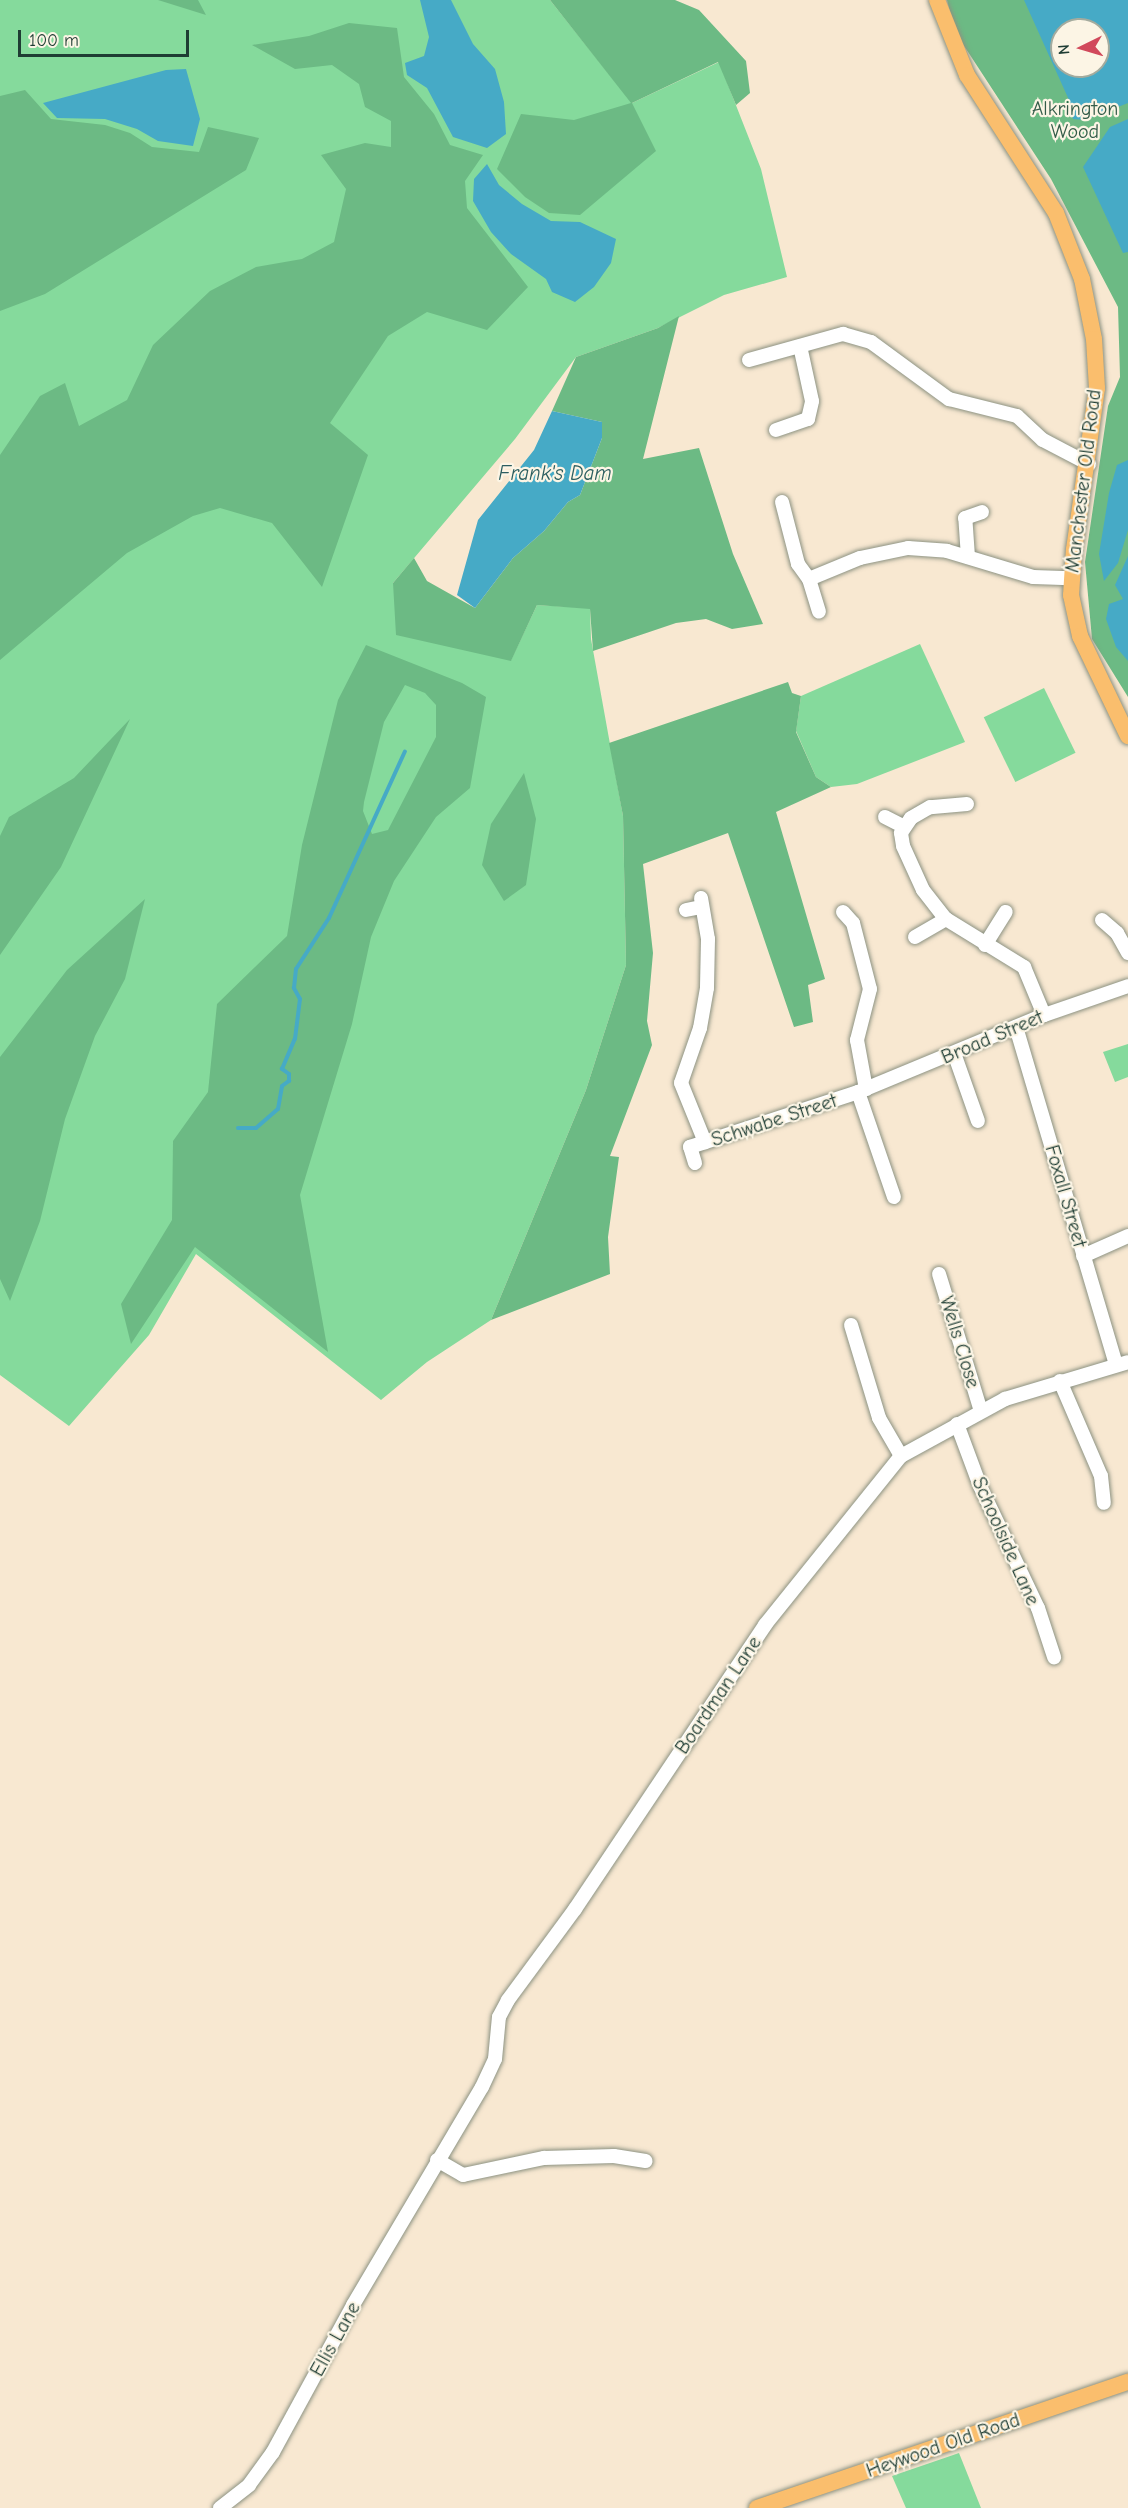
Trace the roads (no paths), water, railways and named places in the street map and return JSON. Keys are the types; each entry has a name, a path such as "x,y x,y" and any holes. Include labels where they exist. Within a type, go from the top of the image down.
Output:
{"main road":[{"name":"Manchester Old Road","path":"937,0 967,75 1056,213 1074,255 1087,299 1096,368 1096,416 1070,578 1080,636 1128,736"},
{"name":"Heywood Old Road","path":"757,2508 1128,2382"}],"street":[{"path":"749,360 843,334 871,342 948,399 1017,416 1043,441 1089,464"},
{"path":"776,430 808,419 812,401 800,346"},
{"path":"782,502 798,565 808,579 819,612"},
{"path":"968,557 965,518 982,512"},
{"path":"808,579 860,558 895,550 929,549 968,557 1033,577 1070,578"},
{"path":"967,804 930,807 905,827 901,833 906,854 923,890 946,920 1024,967 1044,1015"},
{"path":"885,817 905,827"},
{"path":"686,910 702,902 708,939 707,988 700,1028 681,1083 705,1142"},
{"path":"843,912 853,923 870,989 857,1040 862,1091 894,1197"},
{"path":"985,945 1006,912"},
{"path":"915,937 946,920"},
{"path":"1102,921 1117,933 1128,953"},
{"name":"Broad Street","path":"862,1091 1044,1015 1128,986"},
{"name":"Foxall Street","path":"1016,1027 1083,1256 1122,1364"},
{"path":"954,1053 978,1121"},
{"name":"Schwabe Street","path":"695,1163 690,1147 862,1091"},
{"path":"1083,1256 1128,1236"},
{"name":"Wells Close","path":"939,1274 981,1410"},
{"path":"851,1325 879,1418 901,1456"},
{"name":"Boardman Lane","path":"437,2160 493,2066 499,2017 508,2000 575,1909 765,1625 901,1456 981,1410 1060,1381 1122,1364"},
{"path":"1060,1381 1101,1476 1104,1503"},
{"name":"Schoolside Lane","path":"957,1424 980,1486 1038,1608 1054,1657"},
{"path":"437,2160 463,2175 544,2158 614,2156 646,2161"},
{"name":"Ellis Lane","path":"220,2508 249,2485 273,2452 437,2160"}],"water":[{"path":"420,0 451,0 473,44 495,69 504,102 506,134 487,148 453,137 427,88 407,75 405,63 424,56 429,37"},
{"path":"1024,0 1128,0 1128,103 1085,120 1073,119 1069,100 1059,78 1110,78 1110,18 1050,18 1050,58"},
{"path":"186,69 200,119 193,146 158,141 137,129 105,119 57,118 43,103 166,70"},
{"path":"1128,119 1128,252 1123,253 1083,167 1110,127"},
{"path":"487,164 499,185 522,204 551,221 580,222 616,239 611,263 594,287 575,302 552,292 546,279 511,254 491,232 473,201 474,179"},
{"name":"Frank's Dam","path":"552,411 602,422 602,438 580,495 568,502 544,531 513,558 475,608 457,595 478,520 534,450"},
{"path":"1128,460 1128,530 1118,563 1104,581 1099,554 1109,493 1117,465"},
{"path":"1128,556 1128,661 1116,647 1106,619 1109,604 1123,599 1115,585"}],"waterway":[{"path":"238,1128 256,1128 278,1109 282,1086 289,1081 289,1074 282,1069 295,1039 300,999 294,988 296,969 329,918 405,751"}],"park label":[{"name":"Alkrington Wood","path":"1075,120"}]}
